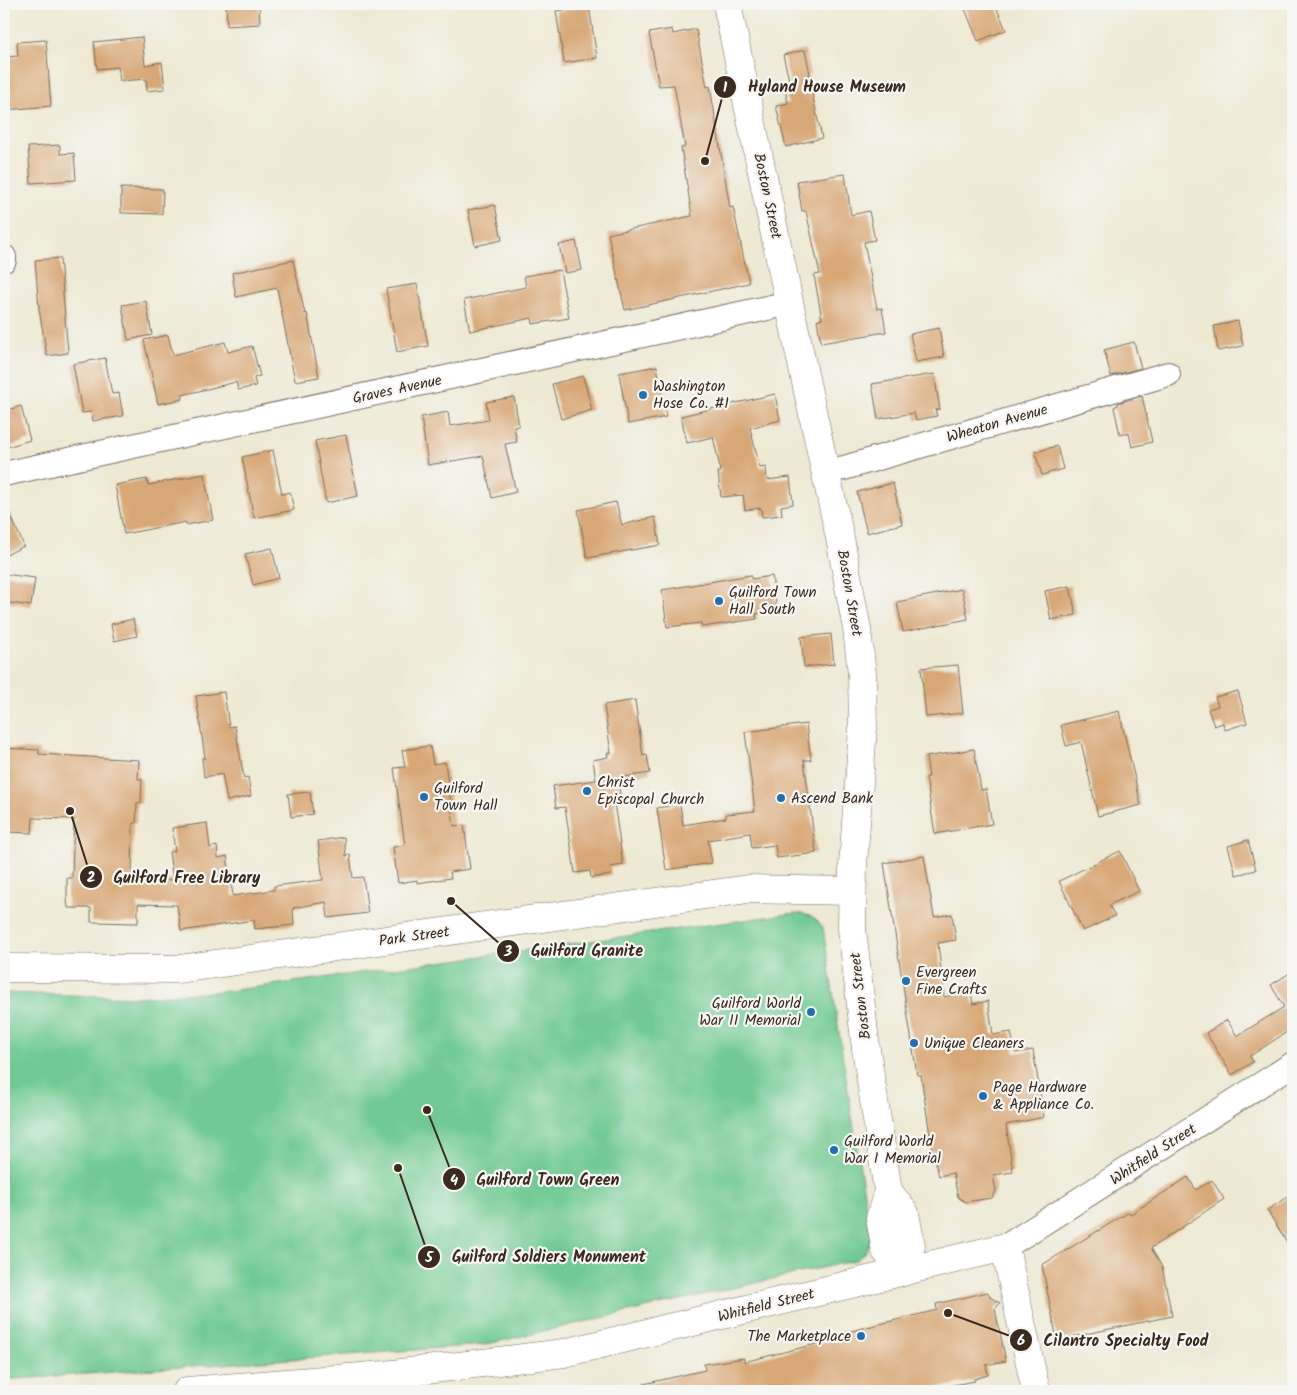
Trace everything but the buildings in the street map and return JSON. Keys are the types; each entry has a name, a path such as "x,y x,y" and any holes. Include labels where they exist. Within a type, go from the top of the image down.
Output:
{"main road":[{"name":"Boston Street","path":"727,4 826,471 857,629 862,674 863,728 852,891 852,929 860,1003 888,1191 905,1213 911,1246 903,1272"},
{"name":"Park Street","path":"4,968 179,969 748,889 852,891"},
{"name":"Whitfield Street","path":"187,1391 386,1375 564,1353 1005,1247"},
{"path":"1005,1247 1036,1391"}],"street":[{"name":"Graves Avenue","path":"4,474 790,303"},
{"name":"Wheaton Avenue","path":"826,471 1168,374"},
{"name":"Whitfield Street","path":"1005,1247 1293,1064"}],"green space":[{"path":"795,913 811,917 818,921 823,928 870,1233 867,1248 856,1260 483,1345 4,1380 4,993 136,997 228,991"}],"place":[{"name":"Hyland House Museum","path":"705,161"},
{"name":"Washington Hose Co. #1","path":"643,395"},
{"name":"Guilford Town Hall South","path":"719,601"},
{"name":"Christ Episcopal Church","path":"587,791"},
{"name":"Guilford Town Hall","path":"424,797"},
{"name":"Ascend Bank","path":"781,798"},
{"name":"Guilford Free Library","path":"70,811"},
{"name":"Guilford Granite","path":"451,901"},
{"name":"Evergreen Fine Crafts","path":"906,981"},
{"name":"Guilford World War II Memorial","path":"811,1012"},
{"name":"Unique Cleaners","path":"914,1043"},
{"name":"Page Hardware & Appliance Co.","path":"983,1096"},
{"name":"Guilford Town Green","path":"427,1110"},
{"name":"Guilford World War I Memorial","path":"834,1150"},
{"name":"Guilford Soldiers Monument","path":"398,1168"},
{"name":"Cilantro Specialty Food","path":"948,1313"},
{"name":"The Marketplace","path":"861,1336"}]}
